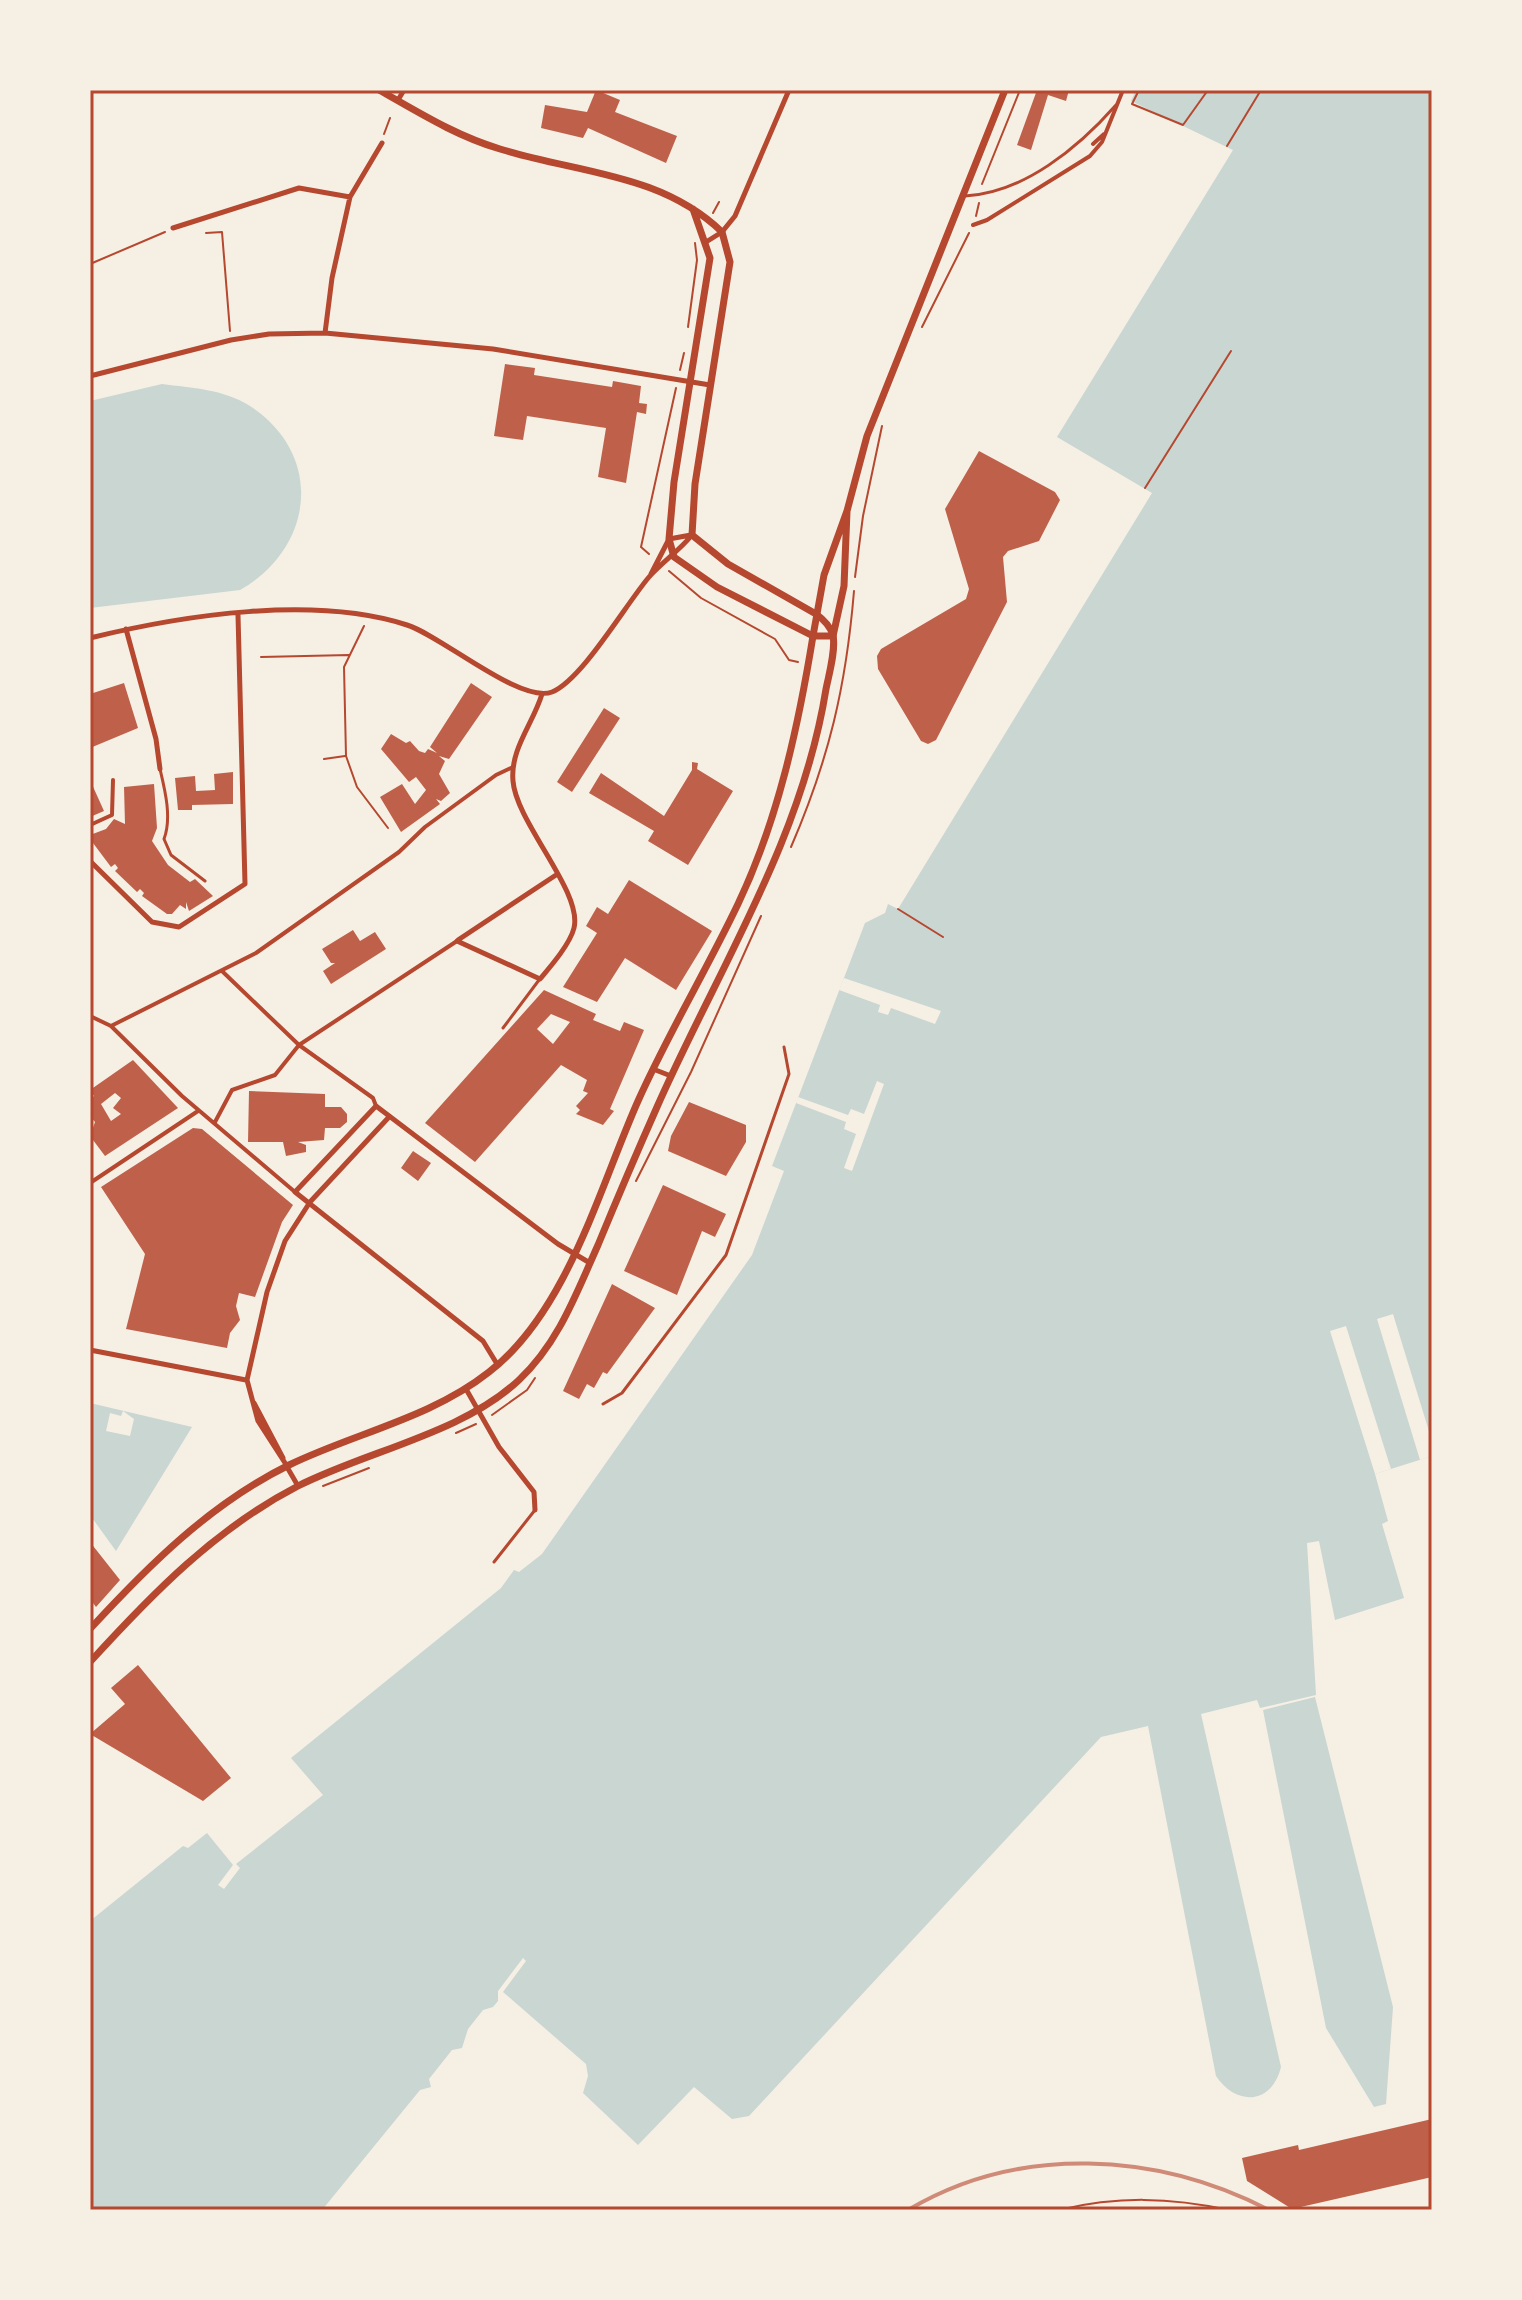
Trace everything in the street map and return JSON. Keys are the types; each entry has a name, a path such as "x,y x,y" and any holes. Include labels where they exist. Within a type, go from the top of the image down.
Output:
{"main road":[{"path":"379,90 468,138 648,186 692,208 722,232 730,262 695,484 692,535 728,564 816,614 833,636"},
{"path":"385,90 398,100"},
{"path":"90,1629 190,1528 287,1466 431,1407 466,1389 498,1365 550,1302 652,1068 747,882 786,768 816,614 867,436 1005,90"},
{"path":"692,208 706,242 709,270 674,482 669,539 674,557 717,587 813,636 833,636"},
{"path":"90,1662 200,1551 298,1487 478,1410 518,1382 537,1361 567,1315 671,1076 789,827 817,738 840,607 847,511"}],"street":[{"path":"398,100 404,90"},
{"path":"706,242 722,232 735,216 789,90"},
{"path":"973,225 987,220 1078,166 1097,149 1123,90"},
{"path":"1093,144 1106,132"},
{"path":"325,333 332,278 350,197 382,143"},
{"path":"173,228 299,188 332,191 350,197"},
{"path":"90,376 231,340 269,334 325,333 493,349 710,385"},
{"path":"651,575 669,539 692,535"},
{"path":"90,638 182,618 326,610 368,613 433,636 518,688 542,694 565,684 651,575 674,557 692,535"},
{"path":"90,861 152,922 179,927 229,898 245,884 238,615"},
{"path":"126,629 156,739 160,769"},
{"path":"457,941 540,979 575,923 573,910 519,805 513,767 542,694"},
{"path":"111,1026 223,972 322,908 403,848 425,827 496,775 513,767"},
{"path":"90,825 112,815 113,780"},
{"path":"214,1123 232,1090 275,1075 299,1045 556,875"},
{"path":"223,972 299,1045 373,1098 376,1106 389,1117 572,1253 590,1263"},
{"path":"90,1016 111,1026 198,1111 483,1341 498,1365"},
{"path":"652,1068 671,1076"},
{"path":"295,1192 376,1106"},
{"path":"90,1183 198,1111"},
{"path":"298,1487 269,1442 247,1380 267,1292 285,1241 310,1202 389,1117"},
{"path":"90,1350 247,1380"},
{"path":"466,1389 499,1447 534,1492 535,1510"}],"lane":[{"path":"963,196 1010,186 1083,139 1116,105"},
{"path":"160,769 165,790 167,830 164,839 171,855 205,881"},
{"path":"503,1028 540,979"},
{"path":"603,1404 622,1393 726,1255 789,1074 784,1047"},
{"path":"494,1562 535,1510"}],"path":[{"path":"920,330 973,225 979,195 1020,90"},
{"path":"1139,90 1132,104 1183,125 1208,90"},
{"path":"1227,146 1261,90"},
{"path":"386,126 390,118"},
{"path":"90,264 173,228"},
{"path":"206,233 222,232 231,340"},
{"path":"687,331 697,260 694,246"},
{"path":"657,560 641,547 685,345"},
{"path":"1145,488 1231,351"},
{"path":"788,854 816,785 847,669 858,549 883,423"},
{"path":"663,565 701,598 775,639 789,660 808,663"},
{"path":"368,613 344,667 346,756 359,791 388,828"},
{"path":"261,657 350,655"},
{"path":"830,666 847,669"},
{"path":"324,759 346,756"},
{"path":"631,1191 691,1072 764,908"},
{"path":"898,909 943,937"},
{"path":"449,1436 512,1403 539,1373"},
{"path":"319,1488 377,1465"},
{"path":"1059,2210 1094,2201 1159,2198 1229,2210"}],"shaded area":[{"path":"1136,90 1432,90 1432,1456 1375,1474 1388,1521 1382,1524 1404,1598 1335,1620 1319,1541 1307,1543 1316,1695 1260,1708 1257,1700 1201,1714 1281,2067 1276,2079 1262,2094 1243,2097 1224,2086 1216,2076 1148,1726 1101,1737 749,2116 732,2119 694,2087 638,2145 583,2093 588,2076 586,2064 503,1992 526,1961 523,1958 498,1991 498,2001 493,2007 483,2010 468,2029 462,2048 452,2050 429,2079 431,2087 420,2090 322,2210 90,2210 90,1921 183,1846 188,1848 207,1833 233,1865 218,1885 224,1889 240,1868 236,1864 323,1795 291,1758 501,1588 514,1570 519,1572 542,1554 752,1255 784,1171 772,1166 865,923 885,913 888,904 898,909 1152,493 1057,437 1233,150 1131,101"},
{"path":"162,384 207,390 240,400 274,426 290,450 299,475 301,501 295,526 283,550 265,572 240,590 90,608 90,401"},
{"path":"90,1403 192,1427 116,1551 90,1515"},
{"path":"1315,1697 1393,2007 1386,2104 1374,2107 1326,2028 1263,1710"}],"pier":[{"path":"844,978 941,1011 935,1024 891,1008 888,1015 878,1012 880,1005 839,990"},
{"path":"877,1081 884,1084 852,1171 844,1168 856,1134 844,1129 846,1122 796,1103 798,1097 848,1115 851,1109 864,1114"},
{"path":"1393,1314 1432,1441 1432,1456 1420,1460 1377,1319"},
{"path":"1346,1326 1391,1469 1375,1474 1330,1331"},
{"path":"123,1411 134,1419 130,1436 106,1431 110,1413 121,1416"}],"building":[{"path":"596,90 620,100 615,112 677,136 666,163 588,128 583,138 541,128 545,105 587,112"},
{"path":"1037,90 1069,90 1066,101 1048,95 1031,150 1017,145"},
{"path":"505,364 535,368 534,375 612,387 613,381 641,386 639,403 647,404 646,414 637,412 626,483 598,477 606,428 527,416 523,440 494,436"},
{"path":"979,451 1055,492 1060,500 1039,541 1008,551 1003,557 1007,602 936,740 928,744 921,741 878,669 877,656 881,649 966,599 969,589 945,509"},
{"path":"124,683 138,728 90,748 90,694"},
{"path":"471,683 492,697 449,759 439,756 445,761 439,774 450,793 441,801 436,799 440,804 401,832 380,797 402,784 415,804 426,790 416,777 409,782 381,749 391,734 406,743 410,741 419,751 425,753 428,749 437,753 430,747"},
{"path":"604,708 620,718 572,792 557,782"},
{"path":"692,762 698,763 697,769 733,791 688,865 648,841 654,831 589,793 601,773 664,816 692,770"},
{"path":"233,772 233,804 192,805 192,810 178,810 175,778 195,776 196,791 215,790 214,774"},
{"path":"90,780 104,811 90,817"},
{"path":"154,784 157,828 152,841 168,865 190,882 195,879 213,896 189,911 186,902 186,909 180,905 172,914 167,914 142,896 144,893 140,889 137,892 115,871 118,868 115,864 111,867 90,839 90,835 106,829 114,819 125,824 124,787"},
{"path":"629,880 712,931 676,990 625,958 597,1002 563,987 597,933 586,926 597,907 608,914"},
{"path":"353,930 360,941 375,932 386,949 331,984 323,971 335,963 331,963 322,949"},
{"path":"544,990 596,1014 593,1020 620,1031 624,1022 644,1030 610,1109 614,1111 603,1125 576,1114 580,1110 576,1106 588,1093 583,1091 587,1080 561,1065 475,1162 425,1123","holes":["551,1014 570,1022 553,1044 537,1029"]},
{"path":"133,1060 178,1108 105,1156 90,1136 95,1122 90,1116 90,1099 94,1096 90,1090","holes":["115,1093 121,1098 113,1108 121,1114 111,1121 101,1104"]},
{"path":"249,1091 325,1094 325,1107 341,1107 347,1114 347,1122 340,1128 325,1128 324,1140 298,1142 306,1145 306,1152 286,1156 283,1142 248,1142"},
{"path":"689,1102 746,1125 746,1142 726,1176 668,1151 671,1136"},
{"path":"193,1128 202,1129 293,1205 282,1222 255,1297 239,1293 236,1306 240,1320 230,1333 227,1348 126,1329 145,1254 101,1187"},
{"path":"413,1151 431,1163 418,1181 401,1168"},
{"path":"663,1185 726,1214 715,1237 702,1231 677,1295 624,1271"},
{"path":"612,1284 655,1308 607,1374 603,1372 594,1388 587,1384 579,1399 563,1391"},
{"path":"90,1542 120,1580 96,1607 90,1599"},
{"path":"138,1665 231,1778 203,1801 90,1734 125,1704 111,1688"},
{"path":"1432,2119 1432,2177 1292,2209 1247,2181 1242,2158 1298,2145 1299,2150"}],"railway":[{"path":"908,2210 951,2189 995,2174 1041,2166 1088,2164 1135,2167 1181,2176 1269,2210"}]}
